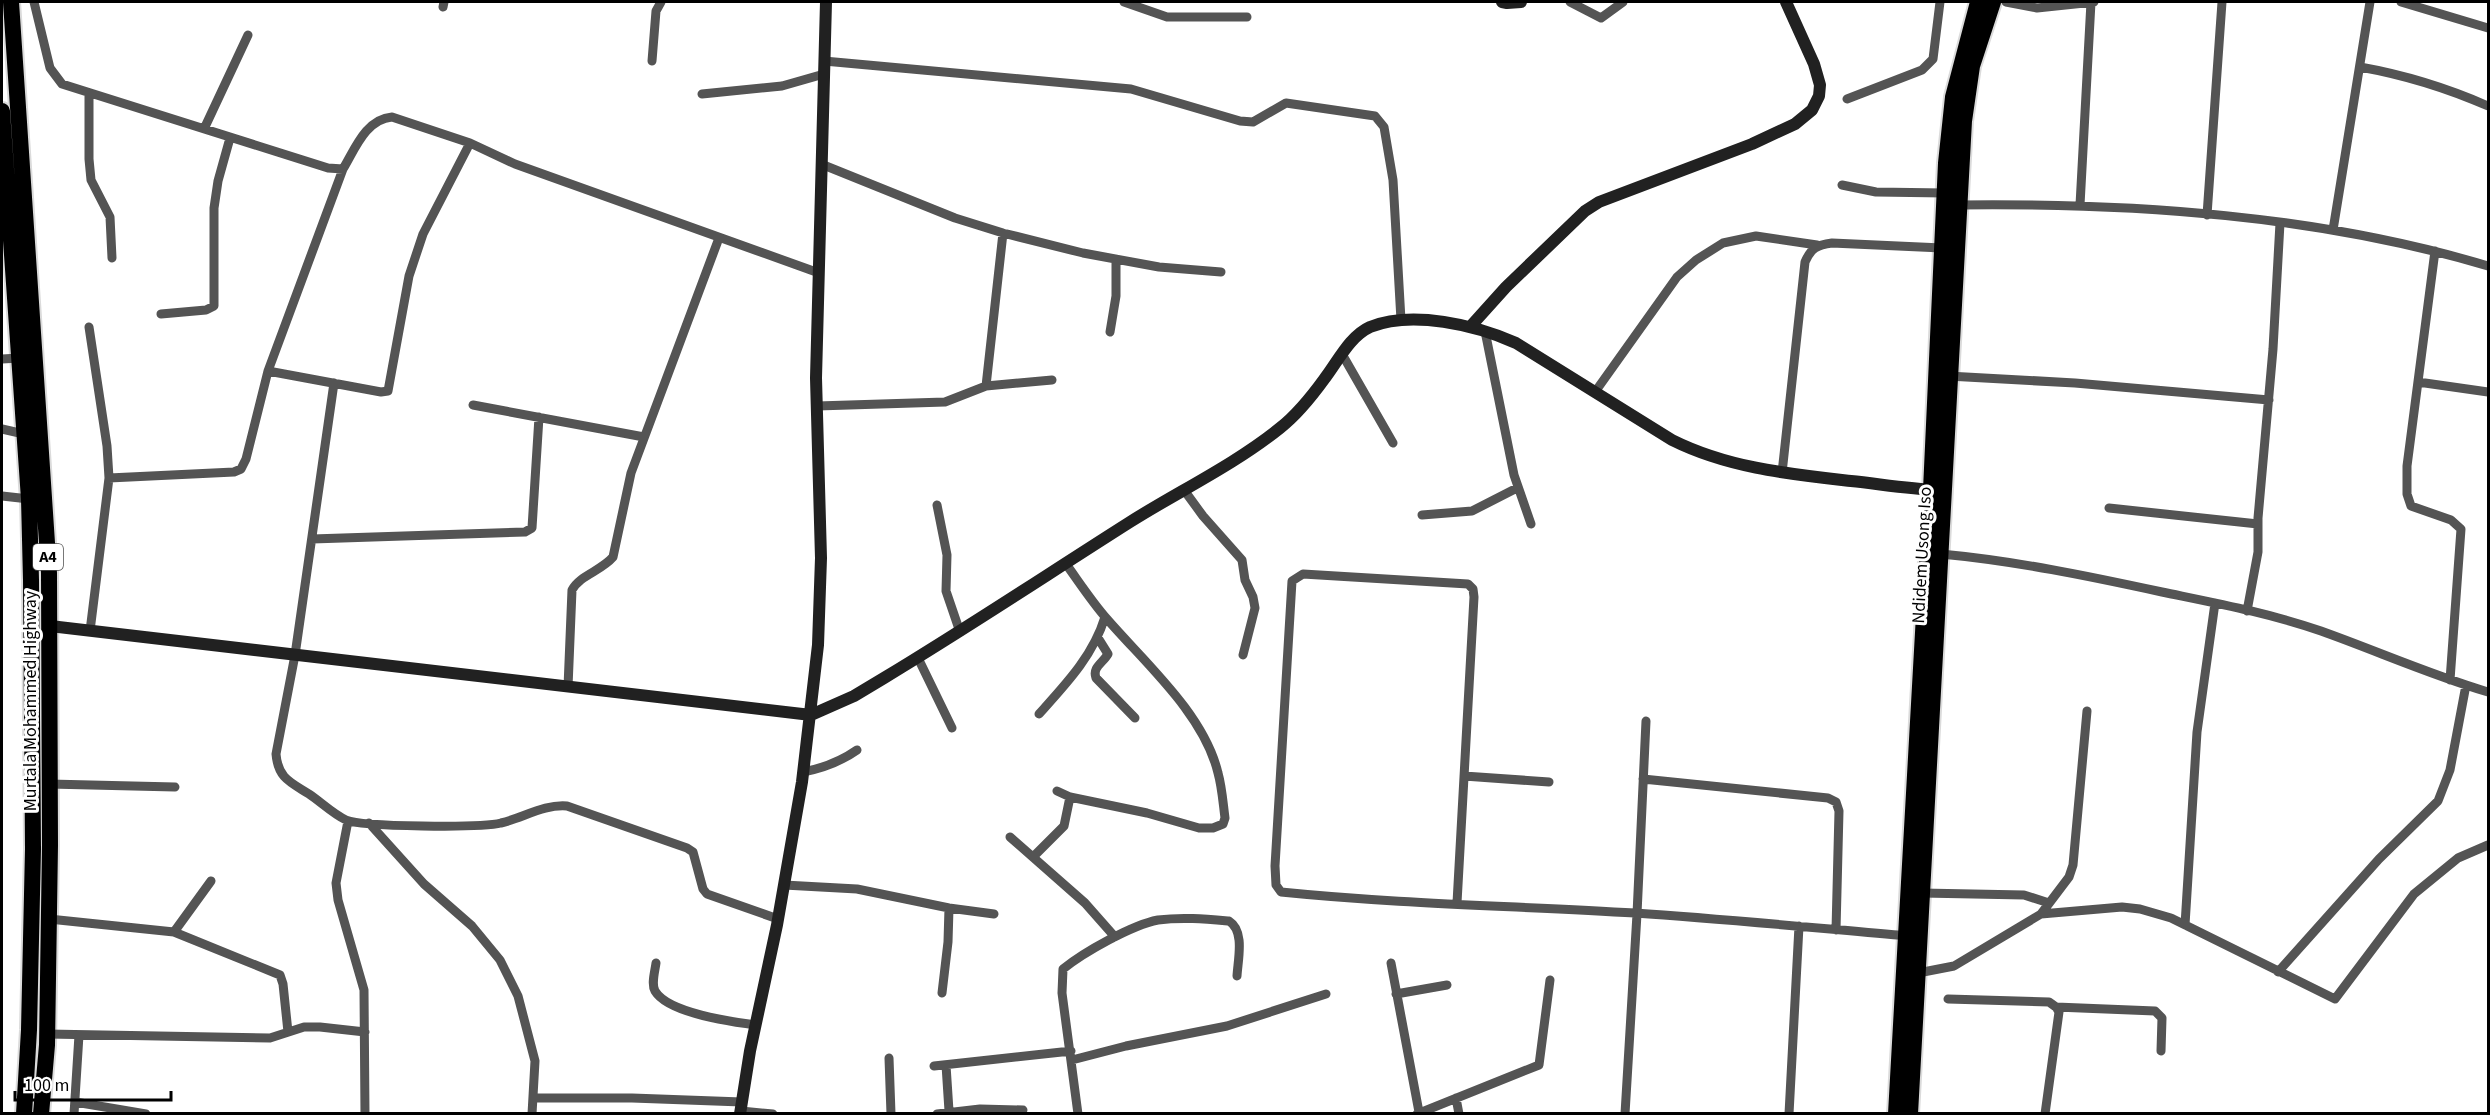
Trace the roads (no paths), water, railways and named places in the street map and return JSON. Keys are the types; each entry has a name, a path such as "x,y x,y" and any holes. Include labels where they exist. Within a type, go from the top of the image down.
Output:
{"highway":[{"name":"Murtala Mohammed Highway","path":"11,2 49,573 49,919 47,1035 41,1113"},
{"name":"Ndidem Usong Iso","path":"1910,1113 1941,554 1938,490 1945,193 1953,97 1978,2"},
{"name":"Ndidem Usong Iso","path":"1896,1113 1968,87 1972,66 1993,2"},
{"name":"Murtala Mohammed Highway","path":"2,111 28,499 32,630 33,849 29,1030 24,1113"}],"street":[{"path":"34,2 50,68 62,84 328,168 343,168"},
{"path":"652,61 656,11 661,2"},
{"path":"741,1109 778,919 803,772 818,645 821,558 817,406 825,2"},
{"path":"1124,2 1167,17 1247,17"},
{"path":"1502,2 1521,2"},
{"path":"1570,2 1601,18 1623,2"},
{"path":"1470,327 1506,287 1585,211 1599,202 1752,144 1795,124 1812,110 1819,96 1820,85 1814,64 1786,2"},
{"path":"1847,99 1922,70 1933,59 1940,2"},
{"path":"2006,2 2037,8 2093,2 2080,205"},
{"path":"2207,215 2222,2"},
{"path":"2333,230 2370,2"},
{"path":"2401,2 2488,28"},
{"path":"204,129 248,35"},
{"path":"824,61 1131,89 1240,121 1253,122 1286,103 1375,116 1384,128 1393,180 1401,320"},
{"path":"2360,67 2397,74 2453,90 2488,106"},
{"path":"702,94 782,86 824,74"},
{"path":"89,93 88,159 91,180 110,217 112,258"},
{"path":"108,478 234,472 241,469 246,459 268,371 343,168 372,123 382,118 392,117 470,143 515,164 819,273"},
{"path":"161,314 206,310 214,306 214,207 218,181 230,138"},
{"path":"268,371 381,392 388,391 409,276 420,244 470,143"},
{"path":"821,164 886,188 955,218 1003,233 1159,267 1221,272"},
{"path":"1842,185 1883,192 1945,193"},
{"path":"1958,205 2080,205 2280,223 2333,230 2435,251 2488,266"},
{"path":"2247,611 2258,552 2258,524 2269,400 2280,223"},
{"path":"986,386 1003,233"},
{"path":"1595,392 1636,331 1677,277 1696,260 1723,243 1756,236 1817,245 1832,243 1942,248"},
{"path":"568,687 572,590 576,584 608,563 612,557 631,473 719,238"},
{"path":"1782,473 1805,262 1809,253 1817,245"},
{"path":"2435,251 2407,466 2407,494 2411,506 2451,520 2461,529 2450,680"},
{"path":"1110,332 1116,296 1116,259"},
{"path":"50,626 811,715 854,696 918,658 1280,429 1310,398 1342,354 1367,328 1401,320 1470,327 1516,343 1638,420 1688,448 1724,460 1782,473 1938,490"},
{"path":"88,327 107,447 108,478 90,631"},
{"path":"1485,331 1517,488 1531,524"},
{"path":"1342,354 1393,443"},
{"path":"2,359 19,358"},
{"path":"1948,376 2086,384 2269,400"},
{"path":"817,406 939,402 961,397 986,386 1052,380"},
{"path":"334,382 295,655 276,754 277,768 286,778 348,821 474,826 500,823 548,807 567,806 687,848 693,852 703,890 707,894 778,919"},
{"path":"2418,382 2488,392"},
{"path":"473,405 644,437"},
{"path":"312,539 525,532 532,528 539,417"},
{"path":"3,430 24,434"},
{"path":"1422,515 1472,511 1517,488"},
{"path":"1184,490 1203,516 1242,560 1245,580 1253,597 1255,608 1243,655"},
{"path":"2,496 28,499"},
{"path":"937,505 947,555 946,591 960,632"},
{"path":"2109,508 2258,524"},
{"path":"1941,554 1996,559 2050,568 2247,611 2321,631 2488,692"},
{"path":"1057,791 1198,828 1213,828 1222,824 1225,818 1218,772 1206,742 1194,722 1169,688 1105,617 1066,564"},
{"path":"1457,903 1473,589 1468,584 1303,574 1296,577 1292,582 1291,594 1275,866 1276,885 1281,891 1307,894 1637,914 1907,936"},
{"path":"2185,925 2198,732 2215,603"},
{"path":"1039,714 1072,678 1098,638 1105,617"},
{"path":"1098,638 1108,650 1108,654 1096,668 1094,673 1096,678 1135,718"},
{"path":"918,658 952,728"},
{"path":"2278,972 2379,859 2438,801 2450,770 2466,685"},
{"path":"1918,973 1954,966 2041,914 2069,877 2073,865 2087,711"},
{"path":"1625,1113 1646,721"},
{"path":"803,772 823,768 844,759 857,750"},
{"path":"1464,776 1549,782"},
{"path":"1643,779 1828,798 1836,802 1839,811 1836,930"},
{"path":"49,784 175,787"},
{"path":"1034,857 1064,826 1070,796"},
{"path":"348,821 336,883 338,900 364,990 365,1113"},
{"path":"369,823 424,884 472,926 500,960 518,996 535,1061 532,1113"},
{"path":"1010,837 1085,903 1115,937"},
{"path":"2041,914 2122,907 2140,909 2171,918 2332,1000 2337,998 2414,894 2458,858 2488,845"},
{"path":"174,932 211,881"},
{"path":"784,885 857,889 949,908 994,914"},
{"path":"1922,893 2024,895 2049,903"},
{"path":"942,993 949,908"},
{"path":"1078,1113 1062,993 1063,969 1115,937 1156,921 1183,918 1229,921 1235,925 1238,933 1238,976"},
{"path":"49,919 174,932 279,975 283,984 288,1032"},
{"path":"1790,1113 1799,926"},
{"path":"656,963 654,990 668,1004 729,1022 756,1025"},
{"path":"1391,963 1418,1113 1539,1065 1550,980"},
{"path":"1396,994 1447,985"},
{"path":"934,1066 1072,1055 1126,1046 1227,1026 1326,994"},
{"path":"1948,999 2049,1002 2055,1007 2059,1012 2045,1113"},
{"path":"2055,1007 2156,1011 2162,1018 2161,1051"},
{"path":"47,1035 270,1038 296,1028 320,1027 365,1032"},
{"path":"74,1113 79,1035"},
{"path":"889,1058 891,1113"},
{"path":"946,1065 949,1112"},
{"path":"534,1098 633,1098 774,1113"},
{"path":"1456,1098 1459,1113"},
{"path":"75,1102 146,1113"},
{"path":"938,1113 980,1109 1023,1110"}]}
